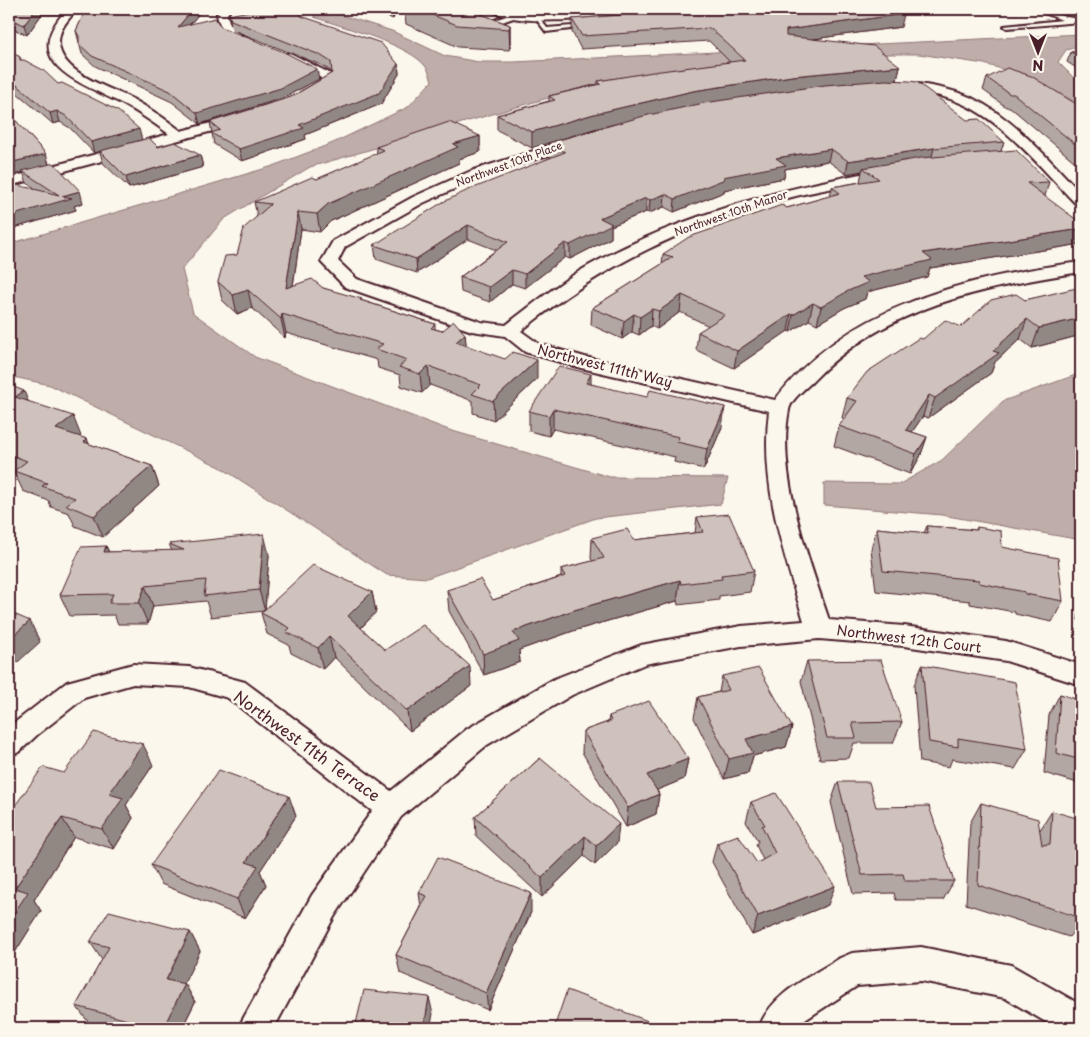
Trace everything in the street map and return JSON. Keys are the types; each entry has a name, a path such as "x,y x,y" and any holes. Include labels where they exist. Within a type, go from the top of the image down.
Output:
{"street":[{"path":"72,9 58,24 52,39 54,53 63,66 95,88 121,98 145,111 181,137"},
{"path":"226,9 222,14 222,24 228,33 290,56 327,77 326,84 295,100"},
{"path":"496,9 517,15 536,17 631,13 653,9"},
{"path":"882,87 919,87 944,92 970,102 993,118 1037,157 1081,201"},
{"path":"9,182 181,137 253,115"},
{"name":"Northwest 10th Place","path":"510,331 478,327 351,283 329,262 339,244 418,200 476,174 589,137"},
{"path":"1018,159 1037,157"},
{"name":"Northwest 10th Manor","path":"510,331 536,308 591,272 649,242 776,195 843,180 908,169"},
{"path":"819,629 782,500 776,455 780,407 812,368 858,334 912,308 973,288 1029,274 1081,267"},
{"name":"Northwest 111th Way","path":"510,331 532,348 581,362 780,407"},
{"name":"Northwest 12th Court","path":"391,808 477,737 564,687 641,654 741,636 819,629 904,636 1006,651 1081,675"},
{"name":"Northwest 11th Terrace","path":"9,744 27,727 76,690 133,674 189,678 236,690 391,808"},
{"path":"255,1028 323,906 391,808"},
{"path":"776,1028 787,1012 852,970 921,964 1010,982 1081,1024"}],"lane":[{"path":"1036,9 1073,22"},
{"path":"482,21 491,24 517,15"},
{"path":"536,17 546,30 593,26"},
{"path":"1007,26 1081,21"}],"shaded area":[{"path":"315,9 336,9 338,14 392,31 445,56 479,62 514,62 1081,34 1081,46 1066,50 1058,62 1081,85 1081,105 1027,76 984,64 919,54 854,54 579,89 310,167 224,219 182,269 193,313 255,357 449,430 610,477 728,478 721,504 596,518 427,578 387,575 220,467 50,385 9,376 9,244 270,167 333,143 408,107 432,81 426,67 406,51 374,37 314,17"},
{"path":"1081,373 1081,540 942,515 824,505 824,483 900,484 942,460 1003,401"}],"building":[{"path":"9,9 36,9 24,25 9,18"},
{"path":"86,9 193,9 178,27 215,18 221,27 284,52 317,69 281,88 197,113 170,91 92,56 79,44 79,36 76,31"},
{"path":"259,9 298,9 301,16 381,43 398,64 379,93 299,125 304,128 239,149 211,133 220,130 210,122 291,97 332,73 331,62 320,55 231,20 229,15"},
{"path":"418,9 468,9 510,25 509,29 457,25"},
{"path":"640,9 678,9 685,11 895,9 904,14 786,30 786,36 874,46 900,66 792,76 693,91 594,114 532,132 497,115 555,100 549,96 601,84 598,81 745,60 710,28 582,36 572,19 632,14"},
{"path":"9,51 20,57 20,60 24,60 43,70 58,84 62,83 118,111 139,129 91,142 66,116 57,111 50,113 9,78"},
{"path":"1071,52 1081,52 1081,58"},
{"path":"1007,68 1031,76 1081,107 1081,149 1014,94 1010,94 987,78"},
{"path":"886,80 917,82 967,120 979,119 1004,142 934,148 848,161 831,149 776,158 786,165 723,177 725,179 675,199 665,194 650,200 646,198 600,218 612,224 570,245 565,243 525,274 512,270 489,287 460,277 508,242 468,225 416,259 374,245 443,202 565,152 548,143 644,116 704,103 825,85"},
{"path":"9,113 46,154 9,163"},
{"path":"449,122 480,136 453,144 458,147 328,204 317,214 298,212 286,288 312,279 323,288 435,324 431,328 442,331 454,321 465,334 456,342 505,359 513,352 537,360 493,401 472,394 481,385 428,366 420,374 399,367 407,360 376,349 383,344 282,314 281,319 248,290 233,295 218,282 225,256 237,255 244,228 271,204 254,202 312,177 317,179 384,150 376,147"},
{"path":"149,138 158,147 175,142 200,155 126,177 100,151"},
{"path":"1016,150 1049,182 1027,183 1081,223 1081,229 923,253 932,260 861,277 869,282 848,291 821,307 813,303 793,315 791,314 737,351 698,332 725,315 682,295 659,311 652,309 640,317 634,314 624,321 592,308 673,257 663,254 689,237 782,205 787,208 840,193 832,187 879,179 863,168 921,158"},
{"path":"54,163 80,191 62,196 72,198 10,216 9,187 17,185 59,195 22,171"},
{"path":"1081,288 1081,318 1039,328 1027,319 993,351 999,353 935,398 929,395 906,430 927,437 916,454 839,426 857,401 847,398 867,372 919,338 923,339 945,320 961,327 991,300 1016,294 1025,300"},
{"path":"559,366 591,374 586,383 647,397 650,390 725,407 707,449 677,442 679,437 553,409 549,416 529,411"},
{"path":"9,385 24,391 15,397 73,416 56,429 87,439 84,442 152,466 94,516 66,505 75,498 42,486 47,483 14,471 27,461 9,454"},
{"path":"729,514 754,571 721,575 722,579 681,584 680,580 574,610 513,632 519,641 483,654 447,590 480,579 493,600 565,576 561,569 604,558 592,538 627,529 634,540 703,532 697,517"},
{"path":"927,526 977,530 977,527 1001,531 1002,547 1058,558 1063,601 979,583 979,580 883,571 877,528 928,533"},
{"path":"264,534 259,590 204,596 206,580 145,586 139,603 109,603 113,594 60,595 81,547 106,546 104,552 184,550 169,544"},
{"path":"313,565 372,592 348,616 385,650 423,625 470,666 407,711 329,636 318,648 286,632 290,628 261,613"},
{"path":"9,612 30,621 9,639"},
{"path":"881,660 902,722 852,723 856,738 827,738 807,661"},
{"path":"922,665 1015,682 1027,749 958,738 958,747 929,742"},
{"path":"759,668 792,727 746,739 753,753 729,759 698,697 729,690 722,676"},
{"path":"1060,694 1081,701 1081,760 1056,753"},
{"path":"649,701 688,759 647,775 659,794 628,808 583,731 611,721 609,716"},
{"path":"94,732 143,744 109,794 123,798 102,829 62,818 15,888 28,892 9,921 9,814 43,767 64,773"},
{"path":"540,758 619,824 596,846 585,836 542,878 475,817"},
{"path":"219,770 289,796 246,862 258,866 237,899 151,865"},
{"path":"838,782 869,782 876,807 929,806 954,881 905,881 903,874 862,875"},
{"path":"776,793 835,886 758,916 717,843 738,835 757,863 775,853 762,826 765,825 751,802"},
{"path":"981,803 1038,819 1042,845 1050,844 1052,811 1080,819 1081,918 978,885"},
{"path":"438,857 531,893 486,993 396,955 427,896 419,893"},
{"path":"109,911 190,932 166,980 185,984 163,1028 76,1006 109,947 90,942"},
{"path":"364,990 429,997 424,1028 355,1028"},
{"path":"567,990 666,1028 554,1028"}]}
